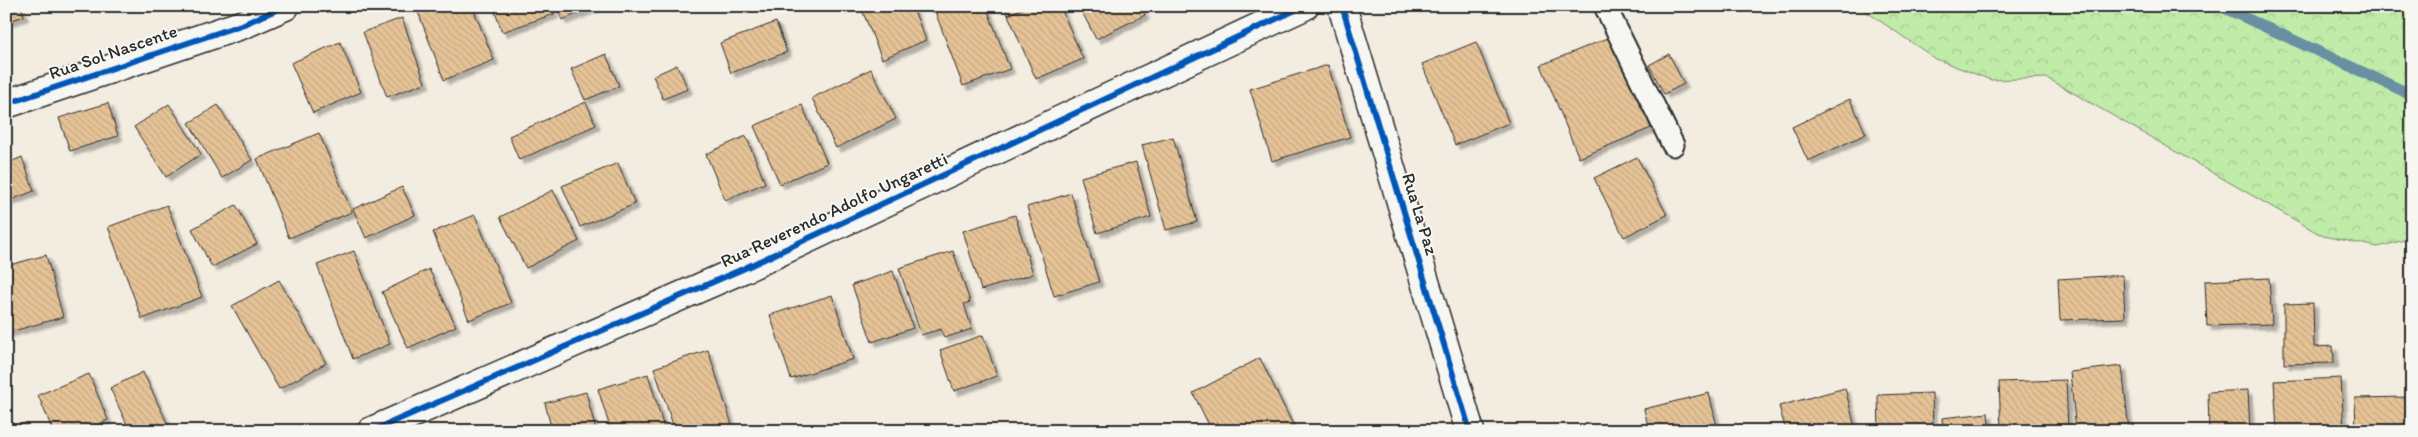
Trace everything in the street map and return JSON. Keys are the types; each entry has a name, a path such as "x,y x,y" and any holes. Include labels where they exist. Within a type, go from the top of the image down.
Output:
{"street":[{"name":"Rua Sol Nascente","path":"6,104 244,24 285,6"},
{"name":"Rua Reverendo Adolfo Ungaretti","path":"372,431 745,268 1304,6"},
{"name":"Rua La Paz","path":"1342,6 1470,431"}],"lane":[{"path":"1605,6 1672,145"}],"green space":[{"path":"1858,6 2412,6 2412,238 2378,247 2323,236 2047,78 1991,80 1936,59"}],"building":[{"path":"6,6 21,6 24,16 6,22"},
{"path":"432,6 472,6 494,60 444,80 418,12"},
{"path":"493,6 551,6 554,14 502,32"},
{"path":"556,6 597,6 562,20"},
{"path":"870,6 912,6 926,40 882,59 862,10"},
{"path":"933,6 986,6 1010,69 963,86"},
{"path":"1004,6 1028,6 1008,15"},
{"path":"1028,6 1060,6 1083,59 1036,79 1008,15"},
{"path":"1079,6 1140,6 1145,15 1096,39"},
{"path":"402,18 425,83 387,97 363,32"},
{"path":"776,22 787,52 731,73 720,43"},
{"path":"1613,36 1651,128 1579,158 1541,65"},
{"path":"340,42 361,92 313,113 291,63"},
{"path":"1476,42 1509,123 1455,145 1422,64"},
{"path":"606,54 619,86 585,100 571,69"},
{"path":"1669,54 1684,84 1664,94 1649,65"},
{"path":"677,65 688,89 663,99 653,76"},
{"path":"1328,65 1350,137 1272,161 1250,89"},
{"path":"871,69 896,119 836,148 812,98"},
{"path":"1850,99 1866,134 1808,161 1792,127"},
{"path":"586,102 596,125 519,160 509,136"},
{"path":"108,103 118,136 70,151 59,118"},
{"path":"169,104 201,154 166,177 134,127"},
{"path":"218,105 252,160 222,178 189,123"},
{"path":"802,105 827,163 780,184 754,126"},
{"path":"319,133 352,212 289,238 257,159"},
{"path":"746,136 765,183 725,200 706,154"},
{"path":"1173,137 1197,222 1166,230 1142,145"},
{"path":"22,157 34,191 6,202 6,164"},
{"path":"1637,157 1667,215 1624,237 1594,178"},
{"path":"1136,162 1151,217 1097,233 1081,177"},
{"path":"618,163 635,204 580,227 562,186"},
{"path":"402,187 415,215 366,238 353,209"},
{"path":"553,190 579,241 526,268 500,217"},
{"path":"1071,193 1099,282 1054,296 1027,207"},
{"path":"167,205 202,297 142,319 108,227"},
{"path":"236,205 257,244 212,267 192,229"},
{"path":"475,215 511,303 469,320 433,232"},
{"path":"1015,215 1033,274 981,290 963,231"},
{"path":"354,251 390,344 353,359 317,265"},
{"path":"953,251 970,302 964,304 972,329 944,338 941,329 921,335 899,268"},
{"path":"46,255 63,317 6,333 6,266"},
{"path":"429,269 456,326 408,348 382,292"},
{"path":"893,271 913,328 872,342 852,285"},
{"path":"2123,275 2125,318 2060,320 2058,279"},
{"path":"2269,278 2272,324 2207,326 2205,281"},
{"path":"279,280 326,363 279,389 232,306"},
{"path":"832,295 853,359 791,379 770,315"},
{"path":"2313,303 2314,347 2333,346 2334,363 2284,364 2284,304"},
{"path":"983,335 997,376 954,391 940,350"},
{"path":"708,350 734,431 675,431 654,368"},
{"path":"1260,358 1296,431 1212,431 1193,393"},
{"path":"2122,366 2129,431 2076,431 2070,372"},
{"path":"143,372 171,431 130,431 110,388"},
{"path":"89,374 108,420 83,431 53,431 38,395"},
{"path":"648,374 665,431 611,431 598,389"},
{"path":"2341,378 2344,431 2277,431 2274,381"},
{"path":"2066,380 2068,431 2001,431 1999,382"},
{"path":"1845,388 1856,431 1786,431 1779,406"},
{"path":"2248,390 2250,431 2209,431 2208,392"},
{"path":"586,392 596,431 552,431 545,403"},
{"path":"1709,393 1718,431 1649,431 1644,409"},
{"path":"1932,393 1933,431 1879,431 1878,395"},
{"path":"2409,397 2409,431 2356,431 2355,398"},
{"path":"1988,413 1990,431 1943,431 1942,418"},
{"path":"24,423 28,431 9,431"}],"waterway":[{"path":"2220,6 2412,95"}],"cycle path":[{"path":"6,104 244,24 285,6"},
{"path":"372,431 745,268 1304,6"},
{"path":"1342,6 1470,431"}]}
